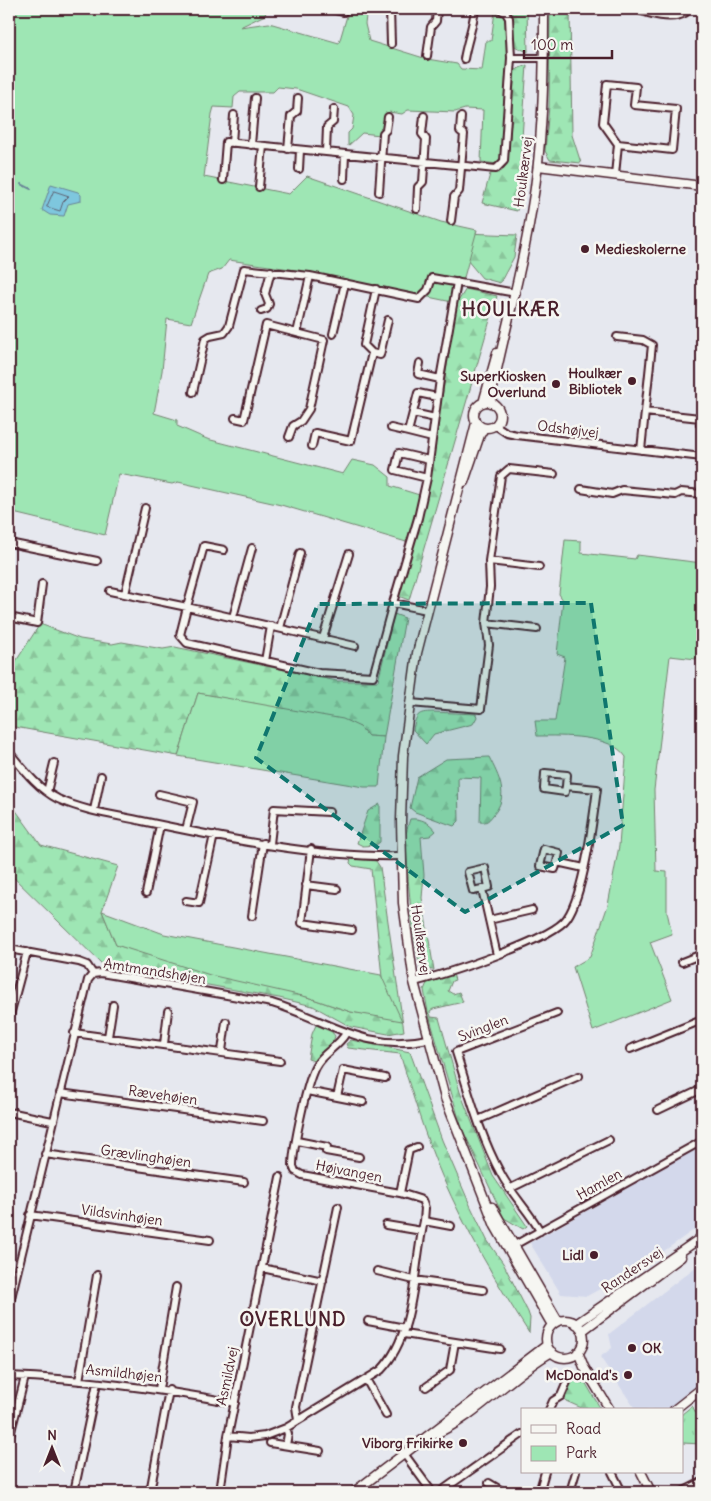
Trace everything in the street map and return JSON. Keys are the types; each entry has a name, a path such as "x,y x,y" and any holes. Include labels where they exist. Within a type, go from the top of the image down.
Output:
{"street":[{"path":"331,9 343,12 344,9"},
{"path":"390,9 391,44"},
{"path":"428,56 431,27 436,21 437,9"},
{"path":"464,60 468,37 472,32 475,9"},
{"path":"223,180 226,142 496,169 504,160 511,58 508,18 506,13 499,9"},
{"name":"Houlkærvej","path":"486,403 516,293 532,212 538,166 544,58 544,9"},
{"path":"636,9 642,12 677,17 685,13 685,9"},
{"path":"511,58 544,58"},
{"path":"614,176 618,144 603,123 607,84 636,87 634,105 676,109 672,150 618,144"},
{"path":"251,145 255,98"},
{"path":"288,148 291,116 297,111 298,98"},
{"path":"326,152 328,127 334,122 334,109"},
{"path":"232,143 234,115"},
{"path":"417,209 418,187 423,182 426,140 422,134 424,116"},
{"path":"379,192 383,133 386,130 388,117"},
{"path":"451,221 454,197 459,191 464,134 460,131 461,117"},
{"path":"259,187 263,146"},
{"path":"299,169 300,150"},
{"path":"344,179 345,154"},
{"path":"538,166 702,186"},
{"path":"193,392 205,339 224,333 229,326 244,269 310,276 419,299 428,290 432,278 516,293"},
{"path":"262,311 267,309 269,304 265,294 271,271"},
{"path":"297,333 310,276"},
{"path":"224,550 204,546 180,635 187,643 337,675 373,676 392,603 418,518 427,478 437,397 457,282"},
{"path":"333,334 345,283"},
{"path":"376,290 364,346 372,353 380,355 388,320"},
{"path":"235,418 244,420 266,325 324,340 309,409 293,426 289,437"},
{"path":"617,337 643,340 652,345 641,450"},
{"path":"312,446 315,433 351,441 372,353"},
{"path":"420,363 418,374 440,379"},
{"path":"408,432 418,393 437,397"},
{"path":"486,403 497,408 500,414 496,425 484,428 476,422 474,411 486,403"},
{"path":"645,412 700,418 700,424"},
{"path":"413,413 435,418"},
{"name":"Houlkærvej","path":"476,422 417,653 403,756 401,856 404,903 414,982 445,1098 495,1226 510,1247 555,1323"},
{"name":"Odshøjvej","path":"496,425 507,433 516,435 702,457"},
{"path":"391,428 432,438"},
{"name":"Houlkærvej","path":"454,510 476,445 484,428"},
{"path":"427,478 395,470 399,453 429,460"},
{"path":"410,702 481,709 489,645 486,623 490,587 489,561 500,476 509,469 554,474"},
{"path":"581,489 612,494 622,490 675,495 681,492 702,494"},
{"path":"126,594 145,508"},
{"path":"9,543 97,561"},
{"path":"233,617 252,548"},
{"path":"280,628 300,553"},
{"path":"324,638 349,554"},
{"path":"489,561 539,567"},
{"path":"9,617 37,623 42,584"},
{"path":"110,591 233,617 355,646"},
{"path":"392,603 427,610"},
{"path":"486,623 537,629"},
{"path":"265,661 271,626"},
{"path":"9,752 47,792 69,804 160,825 266,844 358,855 401,856"},
{"path":"47,792 54,763"},
{"path":"94,810 101,776"},
{"path":"414,982 442,975 497,955 556,928 564,922 573,909 584,868 597,789 566,786"},
{"path":"159,794 193,802 186,830"},
{"path":"252,916 274,809 328,812"},
{"path":"146,893 160,825"},
{"path":"186,901 199,903 214,835"},
{"path":"311,849 302,923 352,930"},
{"path":"557,862 584,868"},
{"path":"306,885 338,889"},
{"path":"482,889 497,955"},
{"path":"489,920 532,910"},
{"path":"9,949 79,962 87,966 93,974"},
{"path":"9,1019 27,952"},
{"path":"682,962 702,954"},
{"name":"Amtmandshøjen","path":"9,1306 74,1033 88,980 93,974 101,973 272,1003 298,1011 346,1033 382,1043 428,1039"},
{"path":"108,1037 113,1005"},
{"path":"164,1044 168,1011"},
{"name":"Svinglen","path":"540,1231 509,1189 496,1164 478,1120 456,1052 557,1013"},
{"path":"630,1048 702,1020"},
{"path":"222,1051 226,1022"},
{"path":"74,1033 222,1051 280,1061"},
{"name":"Højvangen","path":"228,1436 249,1438 265,1436 286,1428 381,1370 392,1359 404,1331 424,1221 425,1208 422,1200 400,1193 302,1175 293,1166 307,1092 317,1063 339,1045 346,1033"},
{"path":"337,1098 343,1070 385,1078"},
{"path":"478,1120 579,1076"},
{"path":"658,1110 702,1089"},
{"path":"307,1092 362,1102"},
{"name":"Rævehøjen","path":"60,1093 263,1121"},
{"path":"9,1112 52,1121"},
{"path":"509,1189 609,1140"},
{"name":"Højvangen","path":"297,1141 327,1147 326,1151 358,1157"},
{"name":"Hamlen","path":"510,1247 702,1141"},
{"path":"400,1193 409,1150 417,1147"},
{"name":"Grævlinghøjen","path":"45,1154 244,1182"},
{"name":"Asmildvej","path":"220,1492 228,1436 280,1178"},
{"path":"298,1420 296,1407 338,1207"},
{"name":"Vildsvinhøjen","path":"30,1215 210,1240"},
{"path":"424,1221 451,1226"},
{"path":"386,1225 422,1231"},
{"name":"Randersvej","path":"576,1324 702,1238"},
{"name":"Randersvej","path":"582,1331 659,1275 702,1238"},
{"path":"262,1268 323,1281"},
{"path":"377,1272 414,1280 483,1290"},
{"path":"79,1381 97,1276"},
{"path":"159,1389 176,1287"},
{"path":"569,1320 576,1324 582,1331 583,1342 578,1352 571,1356 561,1357 552,1352 547,1345 546,1334 555,1323 569,1320"},
{"path":"368,1321 455,1342 500,1349"},
{"path":"426,1387 450,1370 455,1342"},
{"path":"354,1492 429,1437 442,1424 547,1345"},
{"path":"429,1437 444,1430 465,1416 538,1360 552,1352"},
{"path":"578,1352 584,1367 609,1408"},
{"path":"571,1356 603,1408"},
{"path":"550,1408 553,1401 561,1396 570,1375"},
{"name":"Asmildhøjen","path":"9,1376 169,1390 235,1404"},
{"path":"9,1439 25,1377"},
{"path":"366,1379 386,1415"},
{"path":"74,1492 97,1383"},
{"path":"677,1408 702,1388"},
{"path":"150,1492 169,1390"},
{"path":"286,1428 288,1434 286,1445"},
{"path":"440,1492 521,1435"},
{"path":"270,1443 320,1450"},
{"path":"405,1455 432,1492"},
{"path":"544,1474 538,1490 553,1492"},
{"path":"570,1492 575,1474"},
{"path":"613,1474 622,1492"},
{"path":"643,1474 651,1492"},
{"path":"682,1492 702,1482"},
{"path":"489,1483 504,1492"}],"highlighted area":[{"path":"591,603 623,825 465,912 256,758 318,604"}],"shaded area":[{"path":"702,1146 702,1224 664,1251 587,1296 561,1294 530,1243"},
{"path":"702,1262 702,1381 668,1408 635,1408 600,1357 612,1348 609,1334"}],"green space":[{"path":"9,9 267,9 265,15 240,27 269,23 339,43 349,9 367,9 365,24 369,41 427,59 457,64 461,69 482,70 486,41 491,41 495,11 502,13 506,25 509,61 502,157 498,164 481,162 483,110 465,109 455,112 408,110 402,114 389,112 384,117 383,130 380,135 362,133 348,146 348,133 352,129 354,115 349,107 296,89 278,87 273,92 240,92 234,97 233,108 214,107 212,114 204,177 289,194 307,176 441,222 477,230 457,303 303,271 229,260 222,269 208,274 191,323 167,319 162,371 154,413 177,420 177,426 207,439 343,474 352,460 375,465 390,477 390,486 426,497 413,544 281,505 178,482 172,484 119,474 105,535 9,512"},
{"path":"507,9 527,9 528,52 514,46 512,15"},
{"path":"550,9 570,9 572,135 581,163 550,160 545,151 549,106"},
{"path":"527,65 517,211 482,203 490,174 502,171 508,162 515,70"},
{"path":"465,233 517,235 514,257 500,283 482,278 462,254"},
{"path":"466,289 497,296 409,600 398,596 426,497 457,303"},
{"path":"565,540 581,541 581,553 635,559 637,555 702,563 702,634 696,659 670,656 654,790 656,871 667,872 667,912 672,934 650,942 672,999 593,1031 573,967 590,957 608,905 619,846 626,757 619,749 598,740 537,736 535,721 555,721 565,657 557,654 563,600 559,594"},
{"path":"394,614 405,618 384,737 368,736 360,727 198,693 178,756 9,726 9,672 40,624 80,639 112,644 122,642 163,649 175,647 337,681 378,681"},
{"path":"198,693 343,719 360,727 368,736 384,737 379,787 364,787 178,756"},
{"path":"433,712 476,714 477,717 473,724 434,734 426,744 413,730 414,725 418,715"},
{"path":"489,757 499,779 502,794 498,808 488,821 480,822 481,778 458,777 459,821 454,826 415,812 410,808 417,777 446,759"},
{"path":"9,801 41,845 118,866 102,911 116,945 307,997 351,1012 386,1017 371,869 353,866 350,863 351,858 376,861 380,867 404,1031 388,1034 351,1027 313,1006 104,966 9,873"},
{"path":"380,804 380,842 376,845 363,846 357,843 368,811"},
{"path":"410,819 424,821 436,831 430,836 421,837 424,875 422,898 434,970 423,970 416,948 406,849 406,833"},
{"path":"102,911 164,934 381,975 402,1021 351,1012 307,997 210,975 116,945"},
{"path":"453,974 455,980 452,981 448,991 453,994 459,992 463,1002 433,1009 430,1011 431,1017 439,1018 460,1092 493,1176 527,1226 523,1229 504,1218 461,1126 428,1012 424,990 427,983"},
{"path":"316,1025 332,1032 335,1036 332,1045 314,1061 308,1059 312,1034"},
{"path":"351,1040 410,1052 442,1140 470,1205 487,1240 503,1263 528,1312 530,1318 529,1333 482,1256 451,1196 425,1131 400,1054 348,1048 346,1044"},
{"path":"577,1373 581,1375 599,1408 582,1408 566,1401 564,1397 573,1376"},
{"path":"692,1406 702,1423 702,1444 684,1443 684,1412"}],"water":[{"path":"51,184 78,192 81,195 81,201 68,204 64,216 50,215 42,210"}],"waterway":[{"path":"9,176 15,181"},
{"path":"21,184 31,189"}],"place":[{"name":"Medieskolerne","path":"585,249"},
{"name":"Houlkær Bibliotek","path":"632,381"},
{"name":"SuperKiosken Overlund","path":"556,384"},
{"name":"Lidl","path":"594,1255"},
{"name":"OK","path":"632,1348"},
{"name":"McDonald's","path":"628,1375"},
{"name":"Viborg Frikirke","path":"463,1443"}],"district":[{"name":"HOULKÆR","path":"511,309"},
{"name":"OVERLUND","path":"293,1319"}]}
